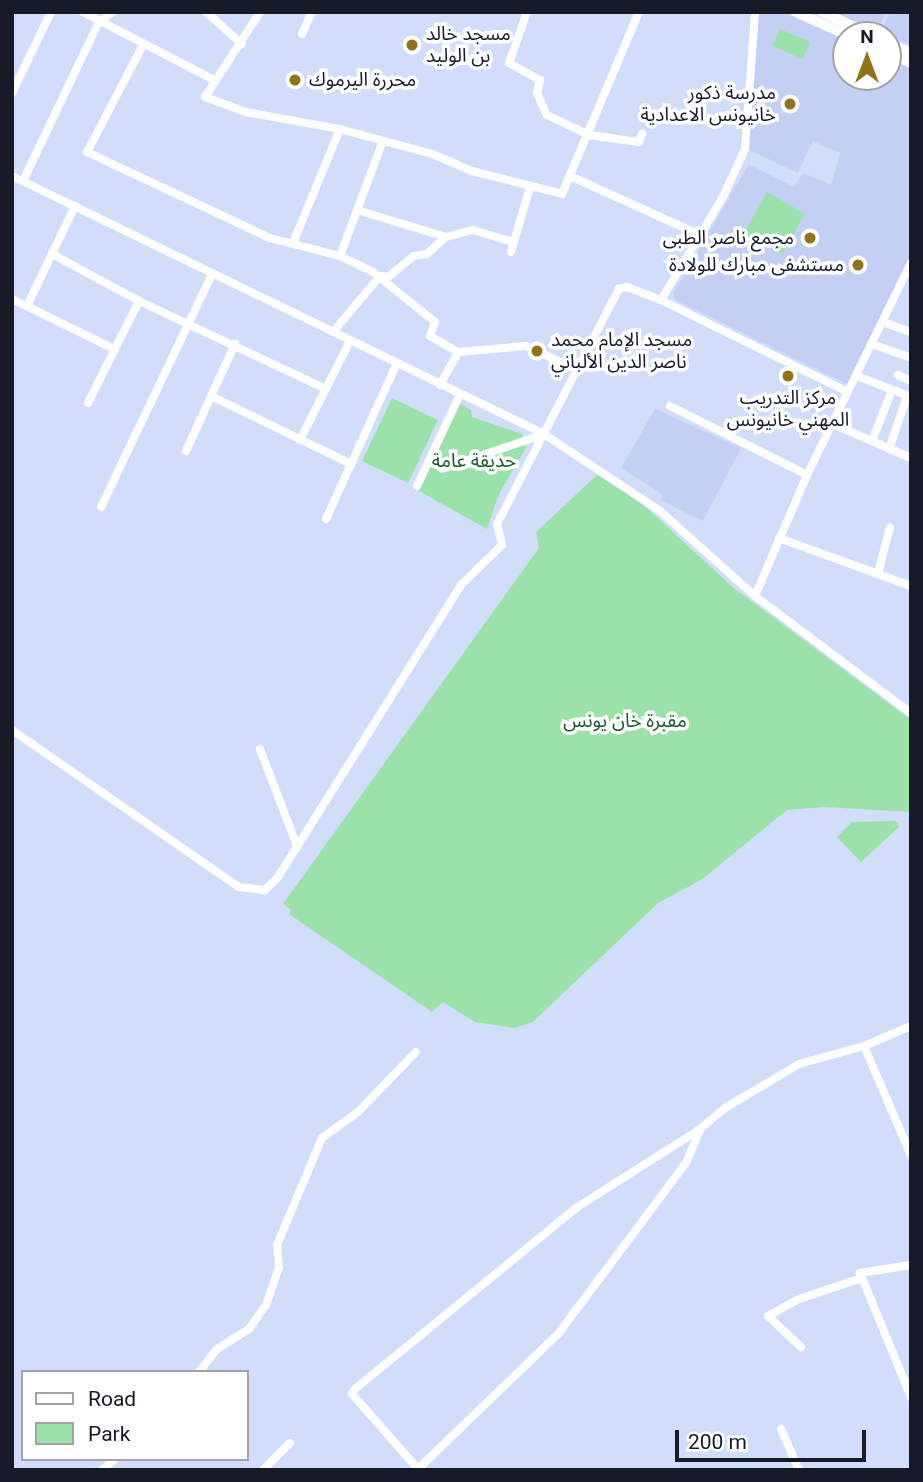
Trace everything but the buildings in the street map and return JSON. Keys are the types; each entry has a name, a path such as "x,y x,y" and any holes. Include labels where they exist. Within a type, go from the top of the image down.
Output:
{"main road":[{"path":"796,12 832,28"},
{"path":"822,12 841,21"}],"street":[{"path":"12,93 51,12"},
{"path":"83,12 214,80"},
{"path":"23,181 99,22 113,12"},
{"path":"206,12 242,44"},
{"path":"260,12 242,44 214,80 205,97 222,105 340,129 382,143 432,154 530,187 562,194 639,12"},
{"path":"302,34 312,12"},
{"path":"527,12 509,63 540,80 537,93 547,115 589,135 639,142 642,134"},
{"path":"661,300 700,235 745,149 756,13"},
{"path":"143,45 88,152 270,238 340,256 380,276 435,322 430,336 458,352 526,346 575,369"},
{"path":"293,243 340,129"},
{"path":"340,256 382,143"},
{"path":"12,176 544,434 660,510 755,596 911,713"},
{"path":"570,176 700,235"},
{"path":"511,252 530,187"},
{"path":"27,306 75,206"},
{"path":"357,210 446,237"},
{"path":"380,276 387,277 414,256 427,254 446,237 473,230 513,242"},
{"path":"52,254 139,302 189,322 324,388"},
{"path":"755,596 807,475 909,269"},
{"path":"101,508 212,274"},
{"path":"332,332 380,276"},
{"path":"12,730 249,891 260,892 271,885 297,846 461,585 502,545 497,524 575,369 619,289 627,287 661,300 848,392"},
{"path":"12,299 114,349"},
{"path":"88,403 139,302"},
{"path":"883,322 911,332"},
{"path":"300,440 350,341"},
{"path":"186,451 235,344"},
{"path":"872,344 911,358"},
{"path":"440,385 458,352"},
{"path":"326,519 397,363"},
{"path":"898,375 911,381"},
{"path":"857,376 909,396 888,449"},
{"path":"872,441 892,390"},
{"path":"417,486 460,394"},
{"path":"211,396 351,464"},
{"path":"670,406 807,475"},
{"path":"883,414 899,420"},
{"path":"834,424 911,458"},
{"path":"442,469 544,434"},
{"path":"878,573 890,528"},
{"path":"779,538 911,586"},
{"path":"260,749 297,846"},
{"path":"700,1129 686,1163 558,1334 417,1469 352,1394 355,1389 576,1208 700,1129 726,1108 799,1064 864,1046 911,1026"},
{"path":"864,1046 911,1155"},
{"path":"201,1370 217,1349 249,1329 266,1305 279,1267 277,1245 322,1138 359,1111 416,1052"},
{"path":"911,1265 860,1273 911,1397"},
{"path":"801,1347 768,1316 799,1299 862,1278"},
{"path":"781,1429 799,1470"},
{"path":"263,1470 290,1443"}],"shaded area":[{"name":"مجمع ناصر الطبى","path":"759,12 783,12 832,34 832,91 902,91 902,64 911,68 911,256 849,385 675,300 673,294 749,164 794,187 803,173 831,185 840,153 813,141 798,173 747,149"},
{"path":"832,12 886,12 882,21 852,21"},
{"path":"890,12 911,12 911,45 902,41 902,21 886,21"},
{"path":"655,409 741,448 703,521 660,500 662,494 621,468"}],"green space":[{"path":"780,29 810,42 803,59 772,46"},
{"path":"767,192 805,214 782,254 744,233"},
{"path":"392,398 438,420 408,483 362,461"},
{"name":"حديقة عامة","path":"460,404 471,410 472,417 522,434 526,448 499,494 487,529 419,491"},
{"name":"مقبرة خان يونس","path":"597,475 638,500 735,589 911,720 911,812 824,807 787,810 701,880 658,903 533,1022 515,1028 475,1022 443,1002 432,1012 289,914 291,910 283,904 539,548 536,532"},
{"path":"895,821 900,826 861,862 837,837 852,822"}],"place":[{"name":"مسجد خالد بن الوليد","path":"412,45"},
{"name":"محررة اليرموك","path":"295,80"},
{"name":"مدرسة ذكور خانيونس الاعدادية","path":"790,104"},
{"name":"مجمع ناصر الطبى","path":"810,238"},
{"name":"مستشفى مبارك للولادة","path":"858,265"},
{"name":"مسجد الإمام محمد ناصر الدين الألباني","path":"537,351"},
{"name":"مركز التدريب المهني خانيونس","path":"788,376"}]}
